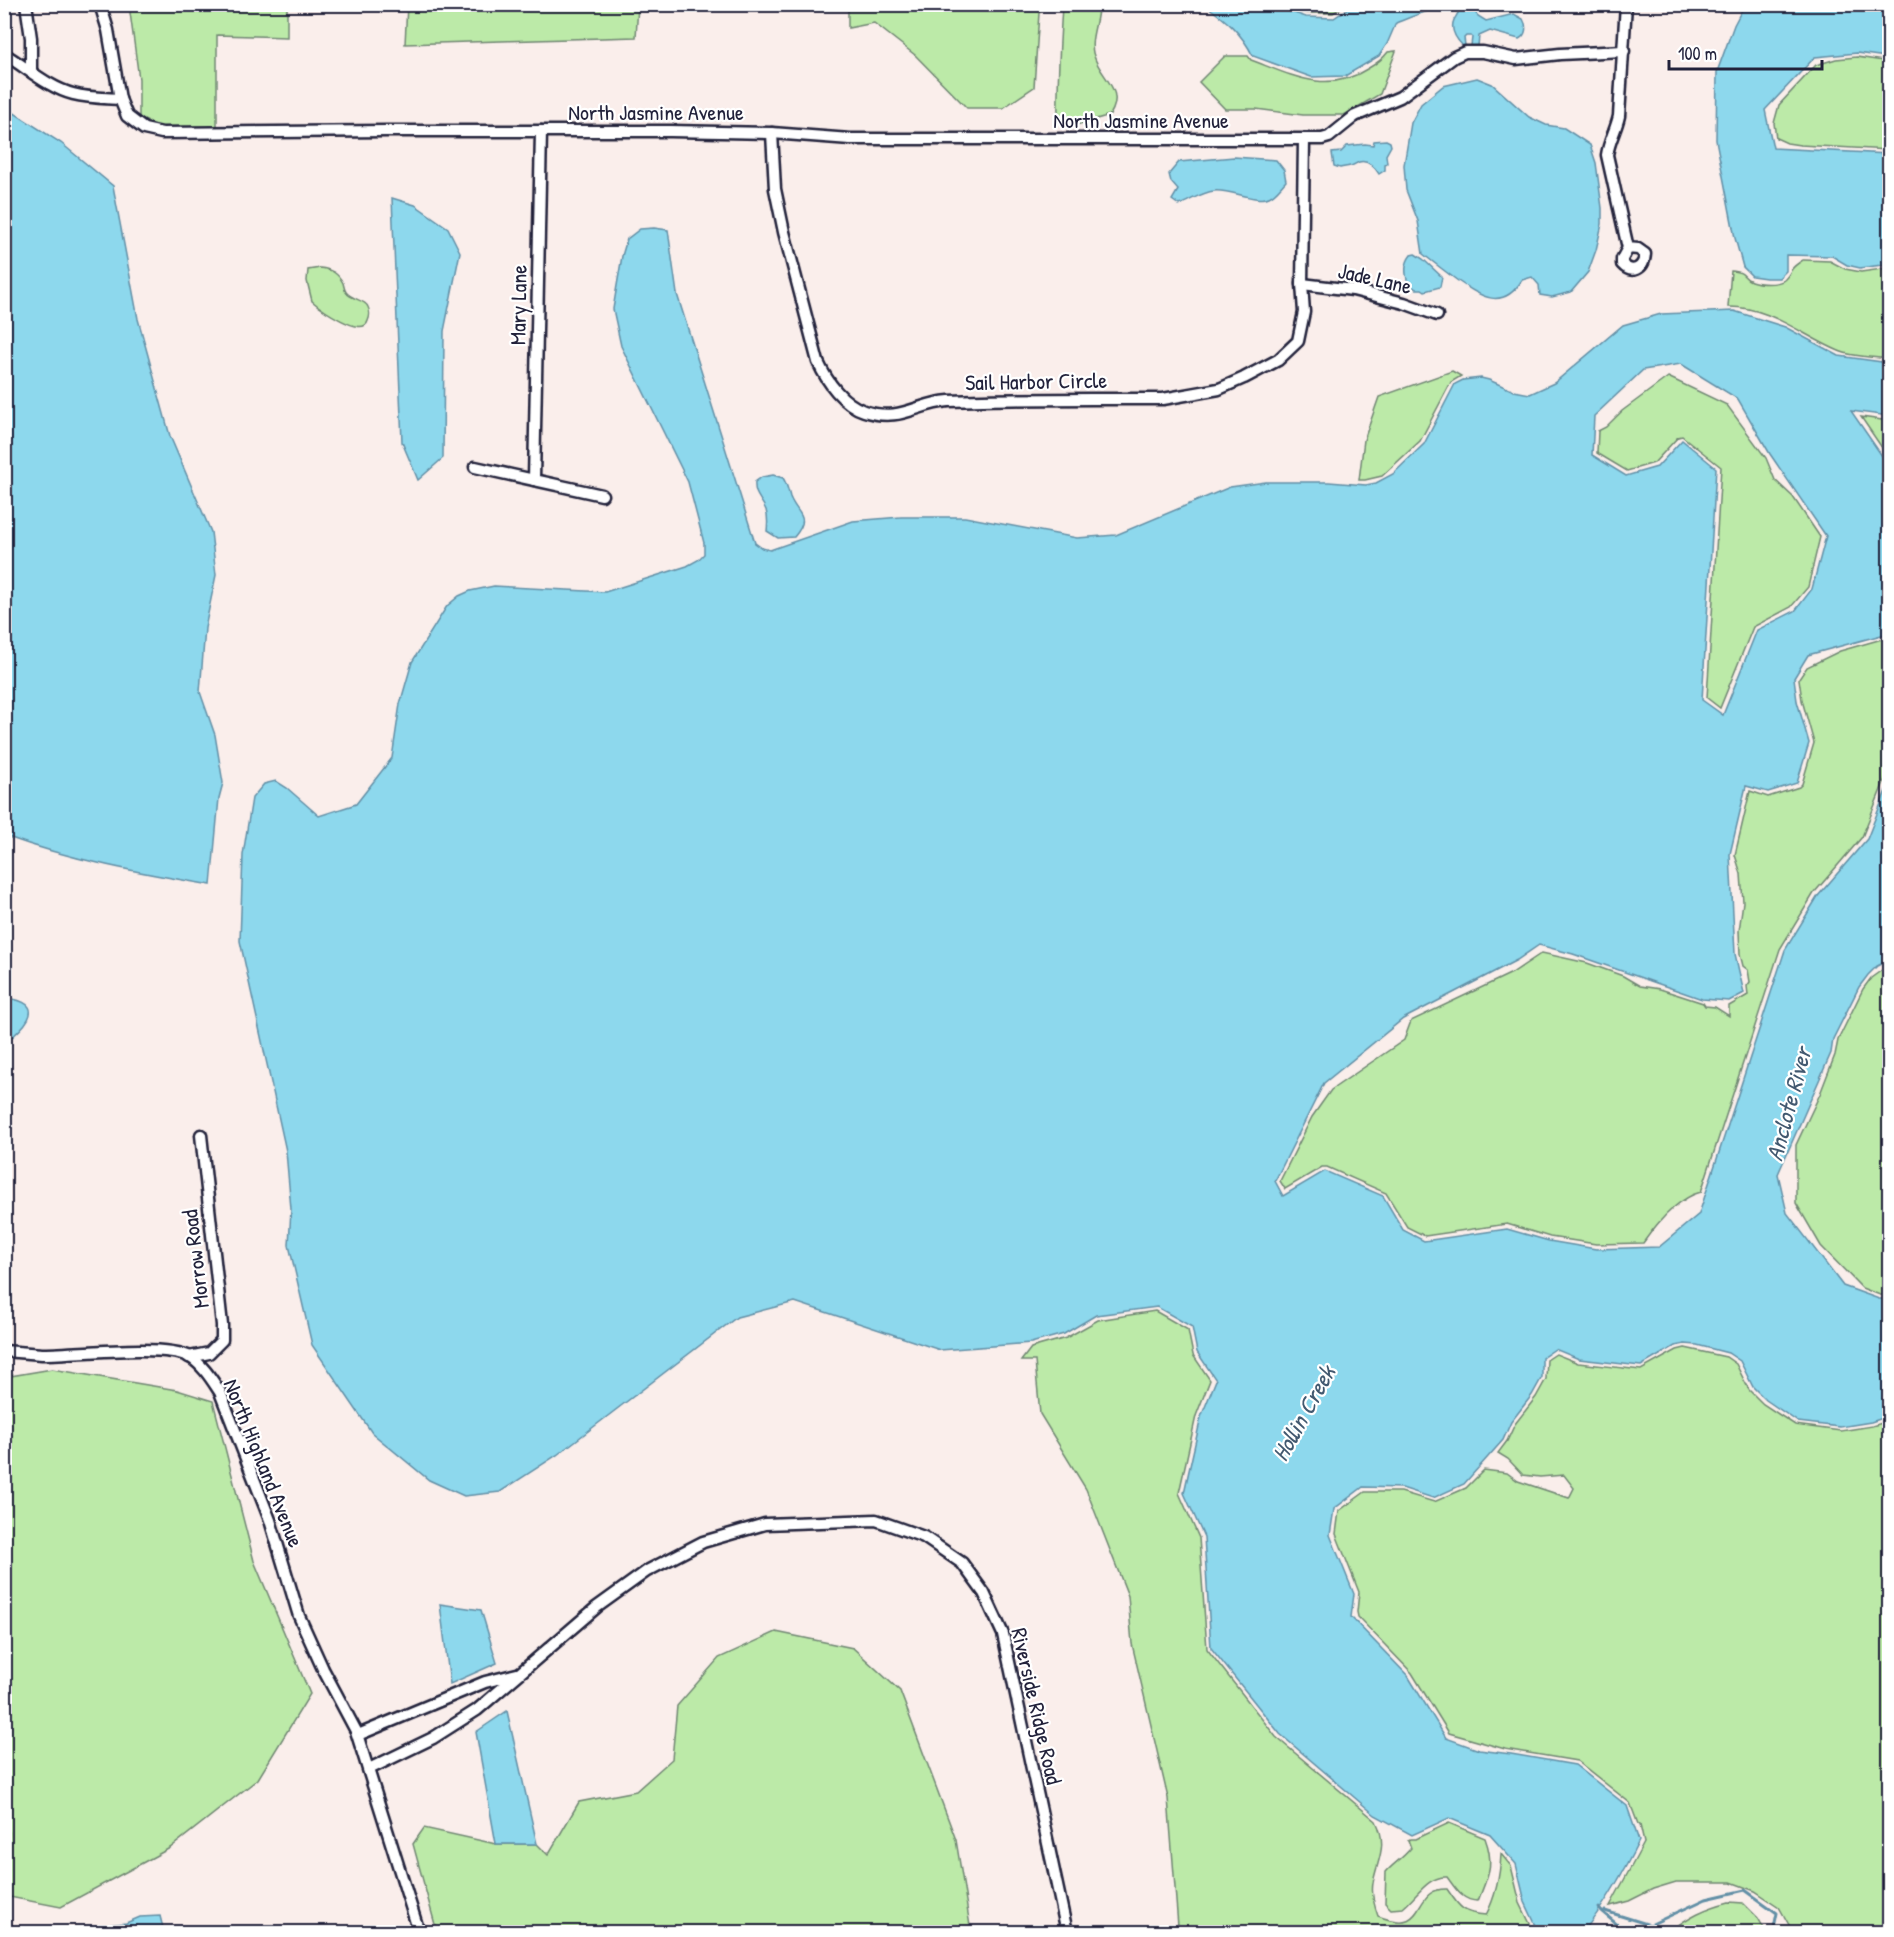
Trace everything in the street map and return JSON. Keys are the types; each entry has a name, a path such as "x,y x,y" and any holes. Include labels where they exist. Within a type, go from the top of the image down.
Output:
{"street":[{"path":"26,4 31,38 31,70"},
{"name":"North Jasmine Avenue","path":"99,4 108,30 120,99 128,116 144,129 162,133 670,130 890,140 1304,140 1329,137 1355,116 1400,97 1454,57 1465,52 1483,52 1516,59 1624,51"},
{"path":"1626,4 1619,116 1615,133 1609,142 1607,155 1628,248"},
{"path":"4,54 70,94 120,99"},
{"name":"Mary Lane","path":"534,480 541,131"},
{"name":"Sail Harbor Circle","path":"772,133 775,189 818,362 834,389 848,402 862,410 879,414 904,414 945,401 1163,399 1219,389 1278,360 1298,341 1304,312 1302,284 1304,140"},
{"name":"Jade Lane","path":"1302,284 1353,290 1404,303 1437,315"},
{"path":"475,467 602,495"},
{"name":"Morrow Road","path":"189,1357 209,1353 222,1340 201,1135"},
{"path":"4,1351 42,1354 146,1350 174,1352 189,1357"},
{"name":"North Highland Avenue","path":"189,1357 207,1374 220,1392 270,1520 299,1616 323,1669 358,1735 419,1932"},
{"name":"Riverside Ridge Road","path":"369,1769 433,1738 477,1710 597,1607 647,1571 703,1542 765,1524 876,1520 924,1537 962,1563 984,1593 1003,1634 1067,1932"},
{"name":"Riverside Ridge Road","path":"358,1735 485,1682 520,1674"}],"green space":[{"path":"129,5 287,5 287,37 217,35 217,127 160,127 139,118 139,79"},
{"path":"407,5 638,5 636,37 405,44"},
{"path":"848,5 1045,5 1039,13 1034,87 1003,108 967,108 915,55 874,23 848,28"},
{"path":"1062,5 1098,5 1092,50 1097,64 1114,91 1115,98 1110,115 1076,125 1058,122"},
{"path":"1285,5 1345,5 1333,13 1307,13"},
{"path":"1396,51 1380,94 1344,115 1303,115 1256,109 1225,109 1199,82 1225,56 1248,56 1251,60 1295,76 1323,82 1352,77 1376,64 1388,52"},
{"path":"1857,57 1883,61 1889,71 1889,150 1800,145 1776,138 1774,123 1779,105 1816,65 1836,59"},
{"path":"1803,260 1830,261 1845,269 1861,272 1889,268 1889,359 1844,353 1758,311 1728,307 1731,271 1739,272 1754,282 1777,283 1785,279"},
{"path":"320,268 336,274 348,295 366,304 369,316 364,326 341,320 312,301 307,281 308,270"},
{"path":"1452,371 1461,376 1451,382 1420,441 1382,476 1359,480 1364,440 1379,397"},
{"path":"1668,377 1727,405 1766,458 1775,480 1793,497 1820,537 1808,587 1791,607 1753,627 1720,708 1707,698 1721,467 1682,436 1678,437 1654,463 1627,471 1597,453 1598,431"},
{"path":"1861,417 1889,421 1889,458"},
{"path":"1889,637 1888,772 1862,837 1814,893 1780,949 1701,1192 1676,1206 1661,1220 1643,1243 1596,1244 1550,1237 1507,1224 1425,1236 1407,1227 1386,1193 1327,1167 1322,1167 1285,1189 1280,1181 1312,1117 1331,1090 1404,1040 1411,1021 1512,973 1542,953 1587,963 1623,976 1640,986 1660,989 1703,1003 1705,1006 1715,1007 1729,1016 1729,1006 1748,995 1747,986 1750,982 1748,970 1743,966 1740,954 1739,931 1743,902 1741,874 1735,855 1750,791 1768,797 1802,784 1814,743 1802,700 1799,679 1807,667 1840,651"},
{"path":"1889,965 1890,1295 1880,1295 1862,1288 1821,1246 1796,1203 1796,1145 1820,1094 1835,1055 1838,1040 1863,989 1871,978"},
{"path":"1155,1311 1188,1330 1193,1355 1210,1380 1196,1416 1179,1493 1199,1538 1207,1649 1276,1737 1376,1821 1382,1845 1372,1887 1378,1916 1395,1921 1406,1920 1413,1916 1428,1896 1435,1891 1447,1889 1462,1908 1472,1913 1486,1915 1497,1886 1501,1854 1511,1866 1520,1903 1534,1932 1180,1932 1168,1798 1132,1644 1128,1596 1086,1489 1040,1414 1035,1361 1021,1361 1031,1348 1066,1338 1098,1320"},
{"path":"1685,1348 1726,1357 1736,1364 1749,1390 1763,1404 1795,1425 1841,1431 1889,1421 1889,1932 1793,1932 1779,1907 1755,1891 1731,1882 1676,1882 1610,1906 1644,1843 1640,1825 1630,1803 1577,1761 1505,1749 1449,1733 1412,1673 1358,1617 1359,1592 1336,1534 1339,1511 1365,1492 1401,1492 1434,1502 1466,1488 1484,1470 1507,1473 1518,1481 1569,1498 1574,1488 1564,1475 1540,1477 1523,1475 1508,1459 1498,1453 1546,1379 1547,1360 1556,1354 1578,1363 1641,1370"},
{"path":"52,1369 177,1390 213,1401 254,1561 310,1694 258,1779 170,1848 61,1907 4,1896 9,1832 4,1832 5,1377"},
{"path":"776,1632 853,1648 900,1691 956,1840 971,1932 437,1932 413,1844 424,1828 496,1844 537,1844 548,1855 579,1802 636,1791 672,1759 677,1706 719,1658"},
{"path":"1449,1823 1485,1838 1490,1863 1478,1901 1464,1897 1447,1877 1428,1883 1403,1908 1391,1909 1385,1903 1386,1872 1411,1848 1408,1840"},
{"path":"1729,1902 1743,1903 1758,1918 1766,1932 1670,1932 1698,1913"}],"water":[{"path":"1745,4 1889,5 1889,62 1886,57 1857,53 1815,57 1765,110 1773,148 1889,154 1889,264 1860,268 1847,265 1832,256 1786,255 1786,271 1779,278 1752,276 1743,267 1716,140 1717,72 1734,25"},
{"path":"1205,5 1280,5 1282,9 1306,17 1334,18 1353,5 1469,5 1478,16 1486,21 1514,14 1523,19 1526,30 1519,39 1490,31 1479,36 1478,46 1471,46 1472,37 1466,36 1463,46 1453,30 1459,9 1446,7 1418,14 1396,23 1379,56 1345,76 1311,77 1253,56 1232,27"},
{"path":"1477,78 1492,84 1529,117 1546,125 1564,128 1590,145 1596,163 1602,224 1588,272 1571,292 1552,297 1540,295 1539,285 1532,277 1522,280 1515,290 1507,295 1499,298 1483,296 1467,287 1423,254 1418,221 1406,190 1404,165 1411,123 1421,104 1443,86"},
{"path":"5,107 61,143 113,186 138,319 170,436 211,532 216,575 205,628 200,692 215,735 223,783 219,798 211,885 81,859 5,836"},
{"path":"1386,140 1391,146 1386,155 1385,170 1379,174 1368,163 1362,161 1352,166 1340,168 1334,166 1332,153 1341,152 1347,146 1373,145 1374,141"},
{"path":"1234,157 1276,160 1284,170 1286,181 1274,194 1264,198 1214,191 1179,205 1172,200 1178,190 1171,182 1169,174 1179,162"},
{"path":"392,198 415,205 448,228 460,252 444,331 443,458 418,480 402,442"},
{"name":"Anclote River","path":"640,229 668,230 677,294 755,543 770,550 853,521 901,517 965,517 1077,538 1116,535 1230,487 1266,482 1329,482 1366,485 1376,483 1393,474 1424,444 1455,384 1463,380 1481,378 1514,391 1530,394 1554,383 1623,325 1661,314 1734,311 1785,327 1839,356 1889,363 1889,416 1851,411 1889,466 1889,633 1808,655 1794,678 1797,701 1809,743 1797,783 1768,792 1746,786 1730,854 1735,954 1744,993 1729,1001 1702,999 1573,954 1539,945 1517,960 1403,1019 1324,1083 1275,1181 1283,1196 1325,1171 1383,1196 1403,1230 1424,1241 1507,1229 1549,1241 1596,1249 1659,1247 1699,1214 1785,950 1818,896 1867,839 1889,783 1889,960 1877,966 1859,987 1833,1039 1831,1053 1778,1174 1787,1213 1843,1286 1879,1299 1889,1299 1889,1416 1871,1422 1840,1427 1798,1422 1766,1400 1753,1387 1740,1361 1728,1353 1697,1345 1675,1346 1641,1366 1579,1359 1555,1349 1542,1358 1542,1377 1532,1395 1511,1422 1503,1440 1464,1484 1433,1498 1402,1488 1363,1487 1334,1509 1330,1535 1354,1594 1351,1617 1408,1676 1446,1738 1479,1750 1575,1765 1627,1806 1639,1841 1614,1888 1583,1932 1539,1932 1525,1902 1516,1864 1490,1835 1449,1818 1412,1835 1375,1815 1280,1734 1211,1648 1204,1537 1184,1493 1201,1417 1216,1380 1197,1352 1192,1327 1157,1307 1096,1315 1064,1334 1031,1343 940,1350 795,1302 737,1317 557,1455 500,1492 464,1496 429,1480 372,1433 312,1345 289,1245 291,1209 286,1151 240,941 243,855 252,798 264,784 276,781 319,816 356,804 392,758 400,704 412,662 447,606 459,596 494,586 605,592 687,566 704,554 704,543 688,482 621,346 613,309 627,239","holes":["1681,364 1738,399 1770,454 1826,536 1812,589 1795,611 1757,630 1723,715 1702,700 1716,468 1682,440 1657,467 1626,476 1592,455 1594,416 1643,370"]},
{"path":"1415,254 1442,277 1440,287 1425,291 1416,289 1408,283 1406,265 1411,255"},
{"path":"773,475 783,478 790,497 801,516 802,524 794,537 778,538 767,531 767,513 757,494 755,482 762,477"},
{"path":"13,999 24,1002 29,1007 30,1013 24,1026 5,1043 5,1001"},
{"path":"440,1604 481,1610 497,1663 450,1684"},
{"path":"507,1711 537,1844 496,1844 476,1732"},
{"path":"160,1916 164,1932 66,1932 79,1928 126,1923 140,1917"}],"waterway":[{"path":"1605,1911 1650,1925 1706,1899 1745,1890 1777,1913 1773,1932"},
{"name":"Hollin Creek","path":"1599,1908 1626,1932"}]}
